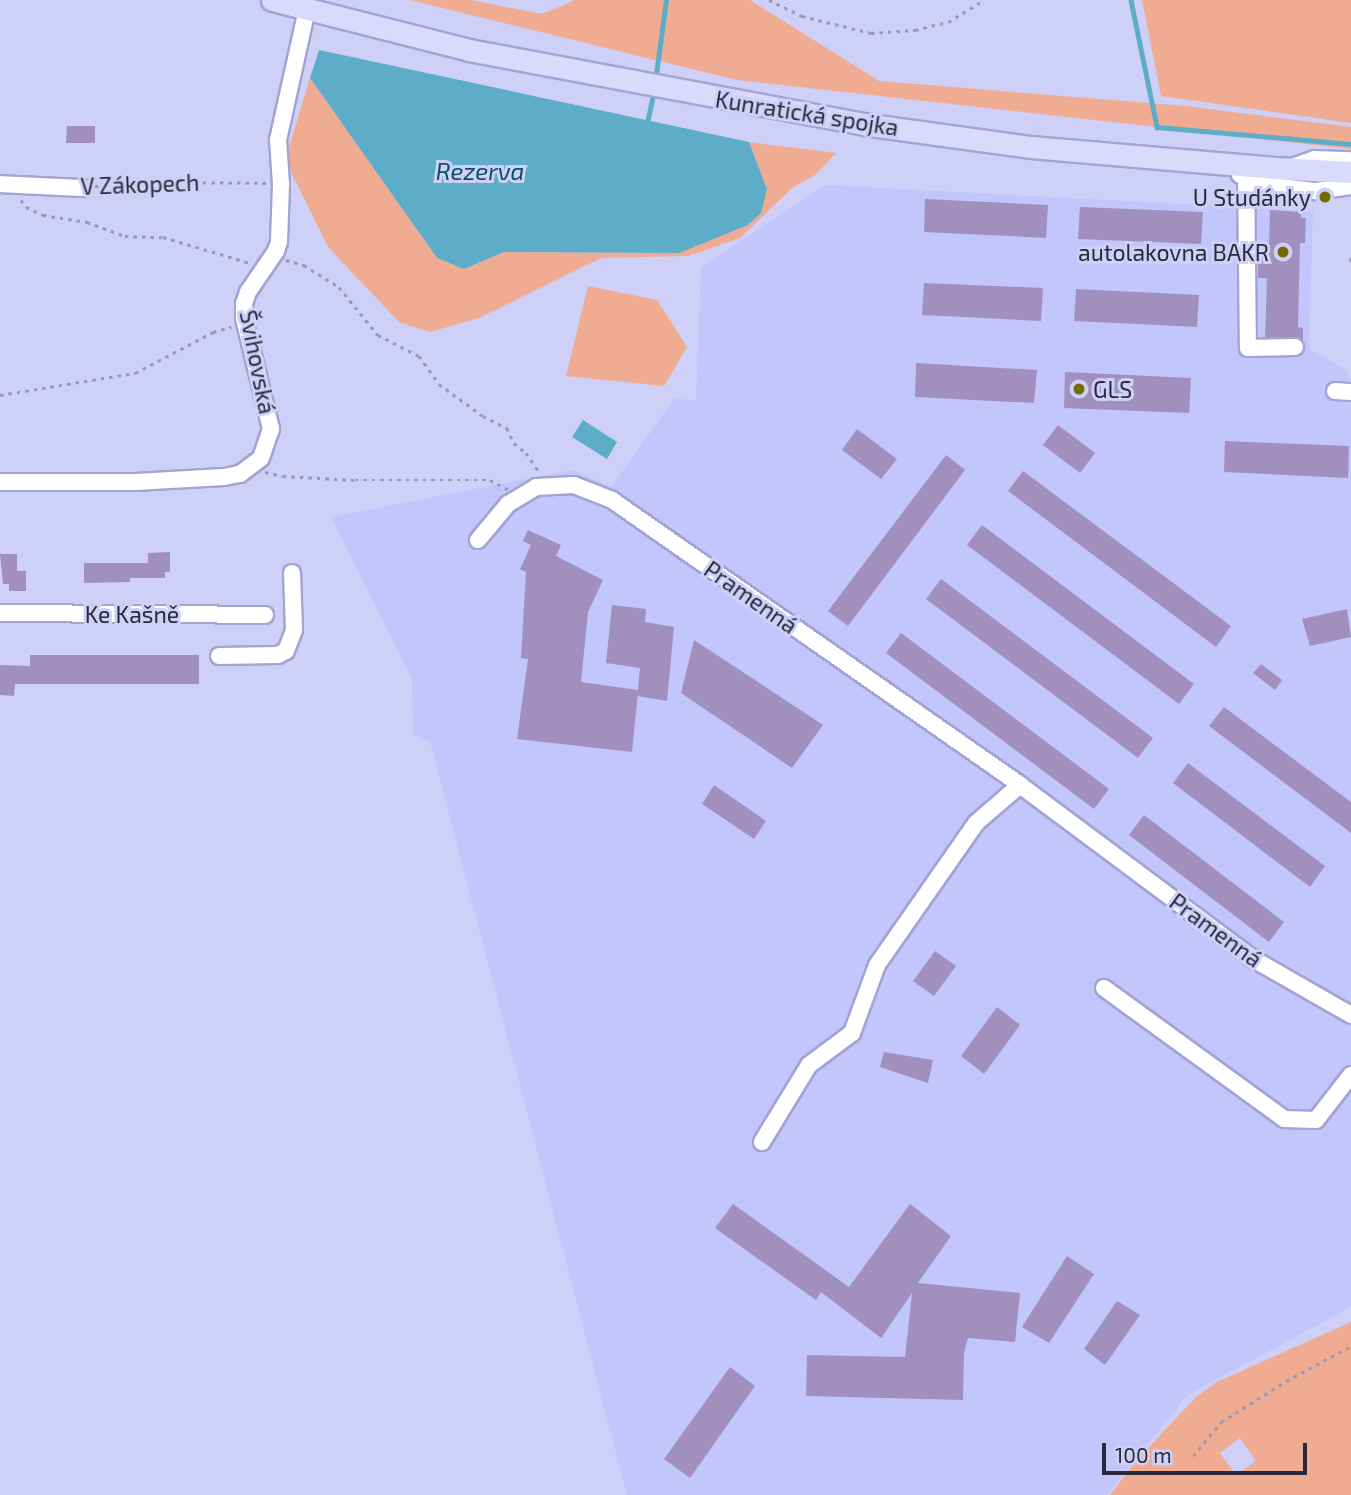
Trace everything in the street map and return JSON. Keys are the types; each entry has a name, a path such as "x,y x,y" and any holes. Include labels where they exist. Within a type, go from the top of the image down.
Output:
{"main road":[{"name":"Kunratická spojka","path":"272,0 469,50 850,122 1031,147 1219,164 1247,171 1286,169 1351,172"}],"street":[{"name":"Švihovská","path":"0,482 161,481 224,477 249,469 261,458 271,429 246,325 244,304 248,292 279,242 280,121 307,9"},
{"path":"1286,169 1314,159 1351,160"},
{"path":"1295,347 1248,348 1247,171 1281,187 1304,190 1351,187"},
{"name":"V Zákopech","path":"5,184 83,188"},
{"name":"Pramenná","path":"478,540 508,504 536,487 574,485 612,500 1020,785 1255,960 1351,1015"},
{"path":"219,656 278,655 286,651 294,630 292,573"},
{"name":"Ke Kašně","path":"0,613 265,615"},
{"path":"762,1142 809,1065 852,1033 877,965 976,823 1020,785"},
{"path":"1104,988 1284,1119 1316,1120 1351,1075"}],"path":[{"path":"769,0 802,16 871,33 915,30 948,22 984,0"},
{"name":"V Zákopech","path":"83,188 135,182 281,184"},
{"path":"5,184 26,207 43,215 87,222 125,236 163,237 192,248 239,258 304,265 339,287 377,335 419,356 439,384 507,428 514,443 526,453 551,486"},
{"path":"0,395 135,373 213,332 246,325"},
{"path":"262,471 283,476 355,480 490,480 522,496"},
{"path":"1193,1456 1221,1422 1286,1381 1351,1346"}],"shaded area":[{"path":"410,0 471,0 542,14 575,0 750,0 879,81 1186,106 1351,127 1351,149 737,80"},
{"path":"1142,0 1351,0 1351,123 1161,96"},
{"path":"310,78 437,258 464,269 504,252 679,253 767,189 749,142 836,153 815,175 792,188 740,238 688,256 601,258 479,318 430,332 399,322 328,247 285,160"},
{"path":"826,185 1313,211 1309,349 1344,368 1351,379 1351,1307 1187,1395 1107,1495 627,1495 430,741 413,734 412,679 331,517 573,470 611,487 675,398 696,401 701,267"},
{"path":"588,286 657,300 687,347 664,386 566,376"},
{"path":"1351,1322 1351,1495 1110,1495 1135,1462 1196,1397 1217,1382","holes":["1240,1438 1256,1461 1236,1475 1220,1453"]}],"water":[{"name":"Rezerva","path":"319,50 749,142 767,189 761,213 748,225 679,253 504,252 464,269 437,258 310,78"},
{"path":"583,420 617,442 607,459 572,437"}],"building":[{"path":"67,126 95,126 95,143 66,143"},
{"path":"925,199 1048,205 1046,238 924,232"},
{"path":"1080,207 1203,212 1201,244 1078,239"},
{"path":"1270,210 1301,212 1301,218 1306,218 1305,243 1300,243 1298,327 1303,328 1303,340 1295,337 1265,337 1267,278 1258,278 1258,264 1259,244 1269,244"},
{"path":"924,283 1043,288 1041,321 922,315"},
{"path":"1076,289 1199,295 1197,327 1074,321"},
{"path":"916,363 1037,370 1034,403 915,397"},
{"name":"GLS","path":"1065,372 1191,378 1189,413 1064,408"},
{"path":"1058,425 1095,453 1080,473 1043,445"},
{"path":"857,429 897,459 881,479 842,450"},
{"path":"1225,441 1349,446 1348,478 1224,472"},
{"path":"946,455 965,470 848,626 828,611"},
{"path":"1023,471 1231,626 1216,647 1008,491"},
{"path":"982,525 1194,684 1179,704 967,545"},
{"path":"528,530 561,545 556,556 603,580 588,612 581,682 638,690 640,668 606,663 612,605 646,609 645,622 674,627 667,701 638,696 632,752 517,739 528,659 521,658 526,572 520,569 531,545 523,541"},
{"path":"170,552 170,572 165,572 165,578 130,578 130,582 84,583 84,563 148,563 148,553"},
{"path":"0,554 17,554 17,571 26,571 26,591 9,591 9,584 3,584"},
{"path":"941,579 1153,738 1138,758 926,599"},
{"path":"1347,609 1351,637 1310,646 1302,619"},
{"path":"901,633 1109,789 1094,809 886,653"},
{"path":"694,640 823,725 792,768 681,693"},
{"path":"30,655 199,655 199,684 15,684 14,696 0,695 0,665 30,666"},
{"path":"1261,664 1282,680 1275,690 1253,673"},
{"path":"1224,707 1351,802 1351,833 1209,726"},
{"path":"1188,763 1325,866 1310,887 1173,783"},
{"path":"714,785 766,821 754,839 702,804"},
{"path":"1144,815 1284,922 1269,942 1129,835"},
{"path":"935,951 956,966 934,996 913,981"},
{"path":"997,1007 1020,1025 984,1074 961,1056"},
{"path":"884,1052 933,1060 928,1083 880,1067"},
{"path":"733,1204 849,1287 910,1204 951,1236 918,1283 1020,1293 1015,1342 968,1338 964,1353 963,1400 806,1396 807,1355 905,1357 912,1293 881,1338 821,1292 816,1300 715,1228"},
{"path":"1067,1256 1094,1274 1049,1343 1022,1327"},
{"path":"1117,1301 1140,1315 1105,1365 1084,1349"},
{"path":"730,1367 755,1386 690,1478 664,1459"}],"waterway":[{"path":"656,74 666,0"},
{"path":"1131,0 1157,127 1351,144"},
{"path":"647,123 652,99"}],"place":[{"name":"U Studánky","path":"1325,197"},
{"name":"autolakovna BAKR","path":"1283,252"},
{"name":"GLS","path":"1079,389"}]}
